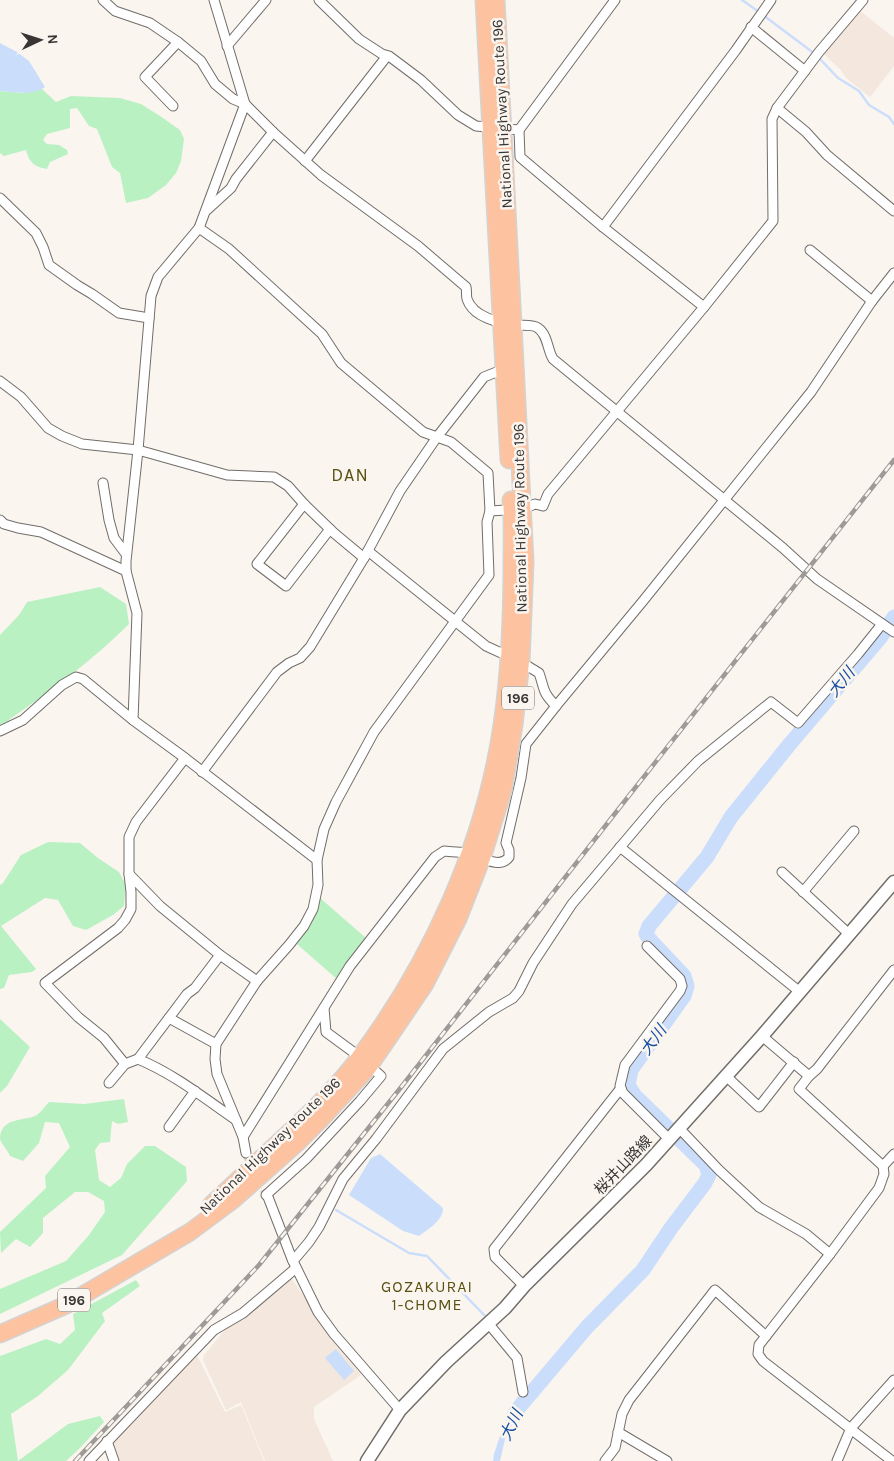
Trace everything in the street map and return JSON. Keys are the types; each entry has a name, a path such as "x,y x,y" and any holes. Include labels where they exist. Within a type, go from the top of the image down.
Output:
{"highway":[{"name":"National Highway Route 196","path":"484,0 504,129"},
{"name":"National Highway Route 196","path":"0,1334 66,1305 145,1258 212,1204 330,1091 365,1061 433,939 459,881 476,856 515,660 512,611 517,510 508,324 504,129 496,0"},
{"name":"National Highway Route 196","path":"508,324 504,369 517,510"}],"main road":[{"name":"桜井山路線","path":"367,1461 400,1410 446,1362 505,1308 524,1286 646,1165 762,1036 894,882"}],"street":[{"path":"103,0 115,11 150,23 201,61 215,84 233,99 245,104 321,176 418,246 466,287 468,300 474,311 486,318 508,324 538,328 548,341 549,352 553,359 783,548 817,579 893,630"},
{"path":"133,720 137,613 126,571 126,554 138,450 151,296 158,277 199,228 245,104 214,0"},
{"path":"227,46 266,0"},
{"path":"319,0 359,39 388,56 421,80 458,115 476,126 504,129"},
{"path":"504,129 615,0"},
{"path":"603,227 771,0"},
{"path":"490,511 517,510 535,504 543,506 548,494 773,221 772,119 778,108 820,52 863,0"},
{"path":"752,27 805,72"},
{"path":"174,106 145,77 178,42"},
{"path":"305,161 388,56"},
{"path":"778,108 806,132 827,156 894,211"},
{"path":"504,129 520,157 603,227 704,307"},
{"path":"205,212 231,188 273,132"},
{"path":"0,198 36,233 49,265 76,286 92,294 119,313 149,318"},
{"path":"199,228 229,249 322,334 341,363 423,432 451,442 488,473 490,511 487,522 489,575 374,732 353,769 324,829 317,860 318,885 313,909 304,926 257,981 216,1044 217,1074 243,1137 246,1153"},
{"path":"810,250 872,301"},
{"path":"243,1137 350,966 435,857 444,851 502,862 506,861 509,857 506,843 521,778 526,744 811,392 872,301 894,273"},
{"path":"202,772 278,672 289,663 300,658 310,647 366,554 400,491 437,438 484,377 504,369"},
{"path":"0,381 21,397 48,428 82,444 138,450 227,475 274,477 288,486 330,529 366,554 486,646 539,673 543,690 556,706"},
{"path":"103,483 114,538 126,554"},
{"path":"304,504 257,564 286,586 330,529"},
{"path":"0,520 4,524 41,532 126,571"},
{"path":"89,1461 214,1330 243,1313 294,1265 319,1226 343,1179 376,1139 444,1049 489,1012 513,998 520,991 533,963 572,904 660,800 698,761 771,702 798,723 882,624"},
{"path":"0,731 23,720 62,685 76,677 83,679 133,720 317,860"},
{"path":"125,1064 104,1038 78,1018 45,983 118,928 125,920 131,909 129,837 136,822 185,758"},
{"path":"803,892 854,831"},
{"path":"620,847 800,992"},
{"path":"782,872 849,934"},
{"path":"129,874 160,906 220,955 257,981"},
{"path":"524,1286 495,1257 494,1249 621,1088 625,1065 682,986 680,979 647,946"},
{"path":"109,1083 125,1064 138,1059 187,994 195,988 220,955"},
{"path":"892,1461 763,1361 758,1354 759,1345 879,1188 884,1174 883,1166 799,1089 817,1069 894,970"},
{"path":"324,1008 326,1032 365,1061 381,1076 306,1159 267,1196 294,1265 318,1312 334,1334 400,1410"},
{"path":"169,1018 216,1044"},
{"path":"762,1036 809,1076"},
{"path":"138,1059 177,1079 236,1120"},
{"path":"726,1076 758,1107 794,1062"},
{"path":"621,1088 623,1093 670,1139"},
{"path":"169,1127 195,1091"},
{"path":"679,1128 759,1206 806,1234 830,1254"},
{"path":"883,1166 894,1154"},
{"path":"605,1461 615,1448 622,1414 629,1400 715,1290 766,1336"},
{"path":"488,1324 516,1358 523,1392"},
{"path":"837,1461 851,1428 894,1380"},
{"path":"618,1432 667,1461"},
{"path":"107,1441 114,1461"}],"shaded area":[{"path":"859,10 894,38 894,66 870,97 846,78 841,70 823,52"},
{"path":"291,1278 361,1375 314,1407 314,1419 333,1461 265,1461 241,1402 226,1410 203,1360 204,1355 229,1325"},
{"path":"197,1355 225,1412 241,1405 264,1461 118,1461 112,1441"}],"green space":[{"path":"42,89 56,102 71,96 120,98 141,104 180,130 184,139 181,161 176,173 166,185 148,198 126,203 120,173 112,167 97,129 89,126 77,108 70,109 70,128 47,134 43,140 47,144 59,145 67,150 68,154 50,162 47,169 33,163 26,150 4,156 0,153 0,91 23,93"},
{"path":"100,587 126,604 129,624 87,662 10,719 0,730 0,635 19,615 27,602"},
{"path":"48,842 80,843 119,872 126,885 124,906 113,915 86,930 73,926 58,900 45,898 1,926 36,969 32,972 9,975 4,988 0,989 0,885 21,855"},
{"path":"320,898 366,938 337,979 291,939 314,913"},
{"path":"0,1019 30,1047 7,1086 0,1093"},
{"path":"124,1099 128,1122 118,1124 112,1121 110,1142 100,1143 95,1150 99,1180 110,1187 121,1178 127,1164 145,1146 155,1146 186,1167 187,1181 122,1255 0,1314 0,1289 66,1261 89,1235 105,1212 104,1201 88,1192 75,1192 43,1218 43,1233 30,1247 16,1239 1,1253 0,1232 46,1188 45,1176 70,1147 59,1123 45,1122 39,1143 23,1161 10,1156 0,1139 1,1132 8,1123 37,1115 49,1102 84,1104"},
{"path":"136,1280 140,1286 102,1313 105,1321 68,1370 38,1396 11,1414 18,1461 0,1461 0,1356 46,1339 60,1344 75,1330 73,1314"},
{"path":"100,1416 104,1422 66,1461 18,1461 68,1424"}],"water":[{"path":"0,43 29,61 45,87 35,92 17,93 0,91"},
{"path":"380,1154 443,1208 438,1221 419,1236 403,1231 349,1195 371,1158"},
{"path":"336,1349 354,1371 344,1380 325,1358"},
{"path":"517,1397 523,1399 525,1404 506,1435 500,1461 493,1461 500,1436 513,1413"}],"waterway":[{"path":"742,0 759,12"},
{"path":"763,15 815,54"},
{"path":"819,58 838,78 859,91 869,105 889,117 894,124"},
{"name":"大川","path":"513,1417 587,1327 643,1270 709,1175 706,1165 635,1096 628,1085 631,1070 684,996 687,986 684,976 646,934 649,926 707,857 731,817 880,638 894,617"},
{"path":"336,1210 409,1253 427,1256 488,1319"}],"tunnel":[{"path":"246,1153 268,1197"}],"railway":[{"path":"75,1461 259,1265 894,460"}],"district":[{"name":"DAN","path":"350,475"},
{"name":"GOZAKURAI 1-CHOME","path":"427,1295"}]}
